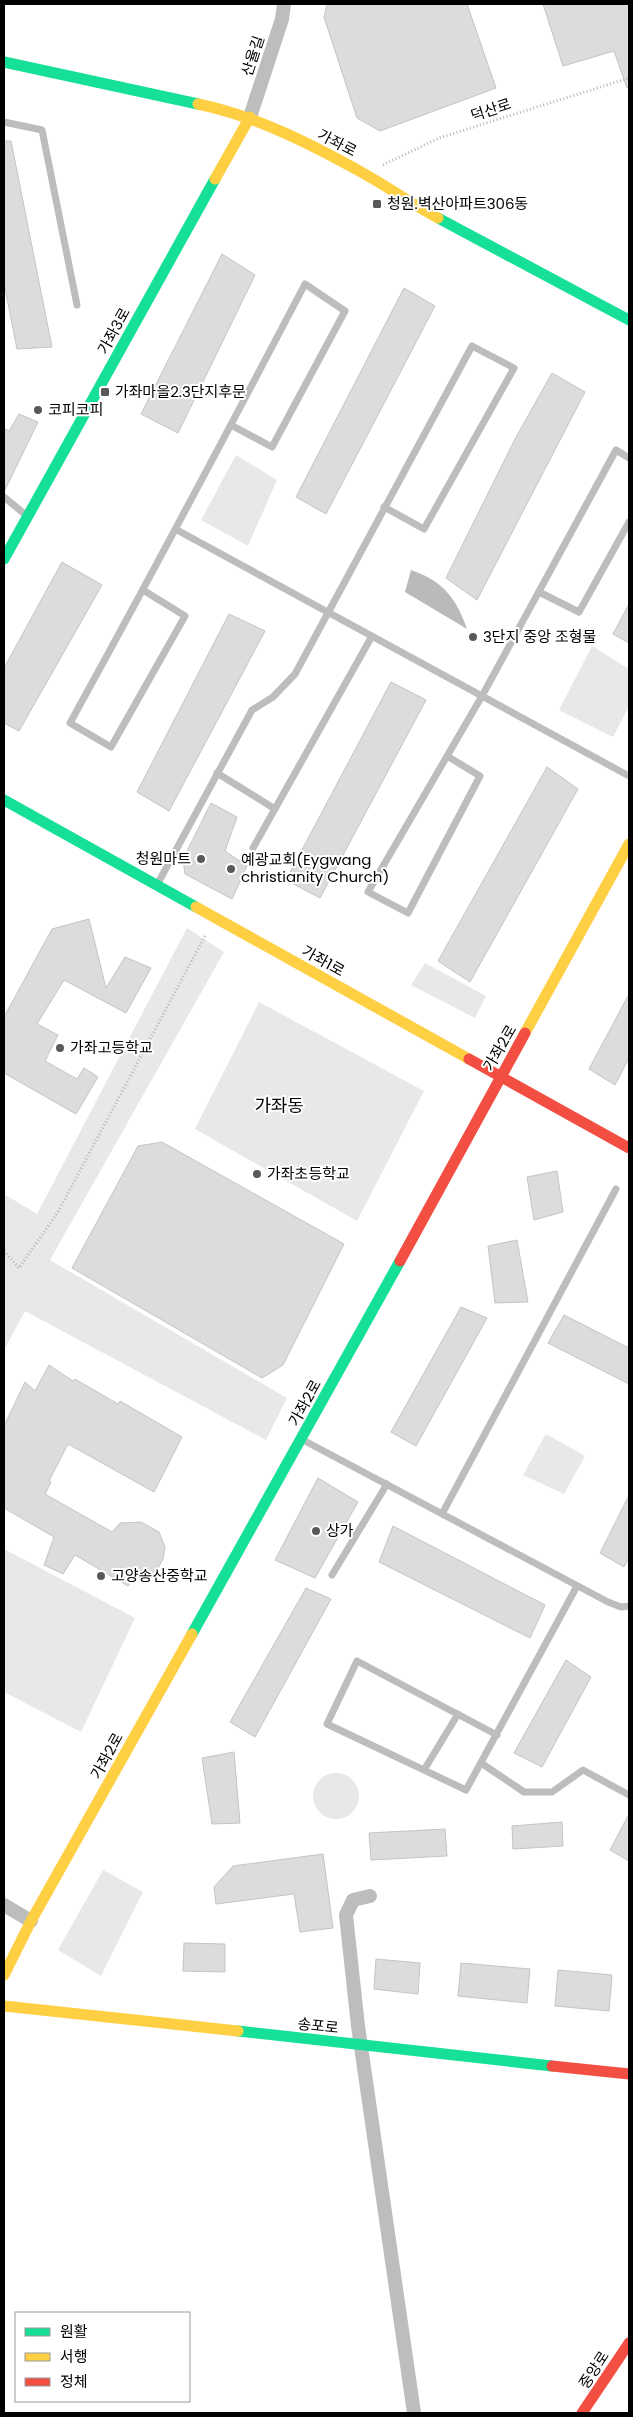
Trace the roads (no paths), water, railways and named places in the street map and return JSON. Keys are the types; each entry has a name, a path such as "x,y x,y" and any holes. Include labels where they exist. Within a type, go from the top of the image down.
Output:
{"street":[{"name":"산율길","path":"250,117 282,19 284,4"},
{"name":"가좌로","path":"4,62 224,109 250,117 363,173 406,200 629,320"},
{"name":"가좌3로","path":"4,559 250,117"},
{"name":"가좌1로","path":"4,800 629,1148"},
{"name":"가좌2로","path":"4,1975 31,1922 302,1439 629,844"},
{"path":"370,1896 353,1900 346,1915 360,2046 414,2413"},
{"path":"4,1905 31,1922"},
{"name":"송포로","path":"4,2006 360,2046 629,2070"},
{"name":"중앙로","path":"582,2413 629,2343"}],"lane":[{"path":"4,122 42,130 77,305"},
{"path":"143,590 185,616 111,747 70,723 143,590 177,530 231,425 305,284 345,311 272,447 231,425"},
{"path":"156,886 252,710 274,697 295,674 327,612 472,346 514,368 424,529 384,508"},
{"path":"447,756 480,776 408,913 368,892 447,756 482,696 616,450 629,458"},
{"path":"4,497 28,517"},
{"path":"539,592 579,612 629,522"},
{"path":"177,530 629,776"},
{"path":"253,848 372,636"},
{"path":"217,773 275,809"},
{"path":"442,1514 616,1189"},
{"path":"302,1439 608,1602 621,1607 629,1606"},
{"path":"332,1575 387,1484"},
{"path":"497,1735 357,1661 326,1724 466,1790 497,1735 578,1586"},
{"path":"424,1770 458,1714"},
{"path":"481,1763 524,1792 552,1792 583,1770 629,1795"}],"place":[{"name":"청원.벽산아파트306동","path":"377,204"},
{"name":"가좌마을2.3단지후문","path":"105,392"},
{"name":"코피코피","path":"38,410"},
{"name":"3단지 중앙 조형물","path":"473,637"},
{"name":"청원마트","path":"201,859"},
{"name":"예광교회(Eygwang christianity Church)","path":"231,869"},
{"name":"가좌고등학교","path":"60,1048"},
{"name":"가좌초등학교","path":"257,1174"},
{"name":"상가","path":"316,1531"},
{"name":"고양송산중학교","path":"101,1576"}],"district":[{"name":"가좌동","path":"279,1106"}]}
